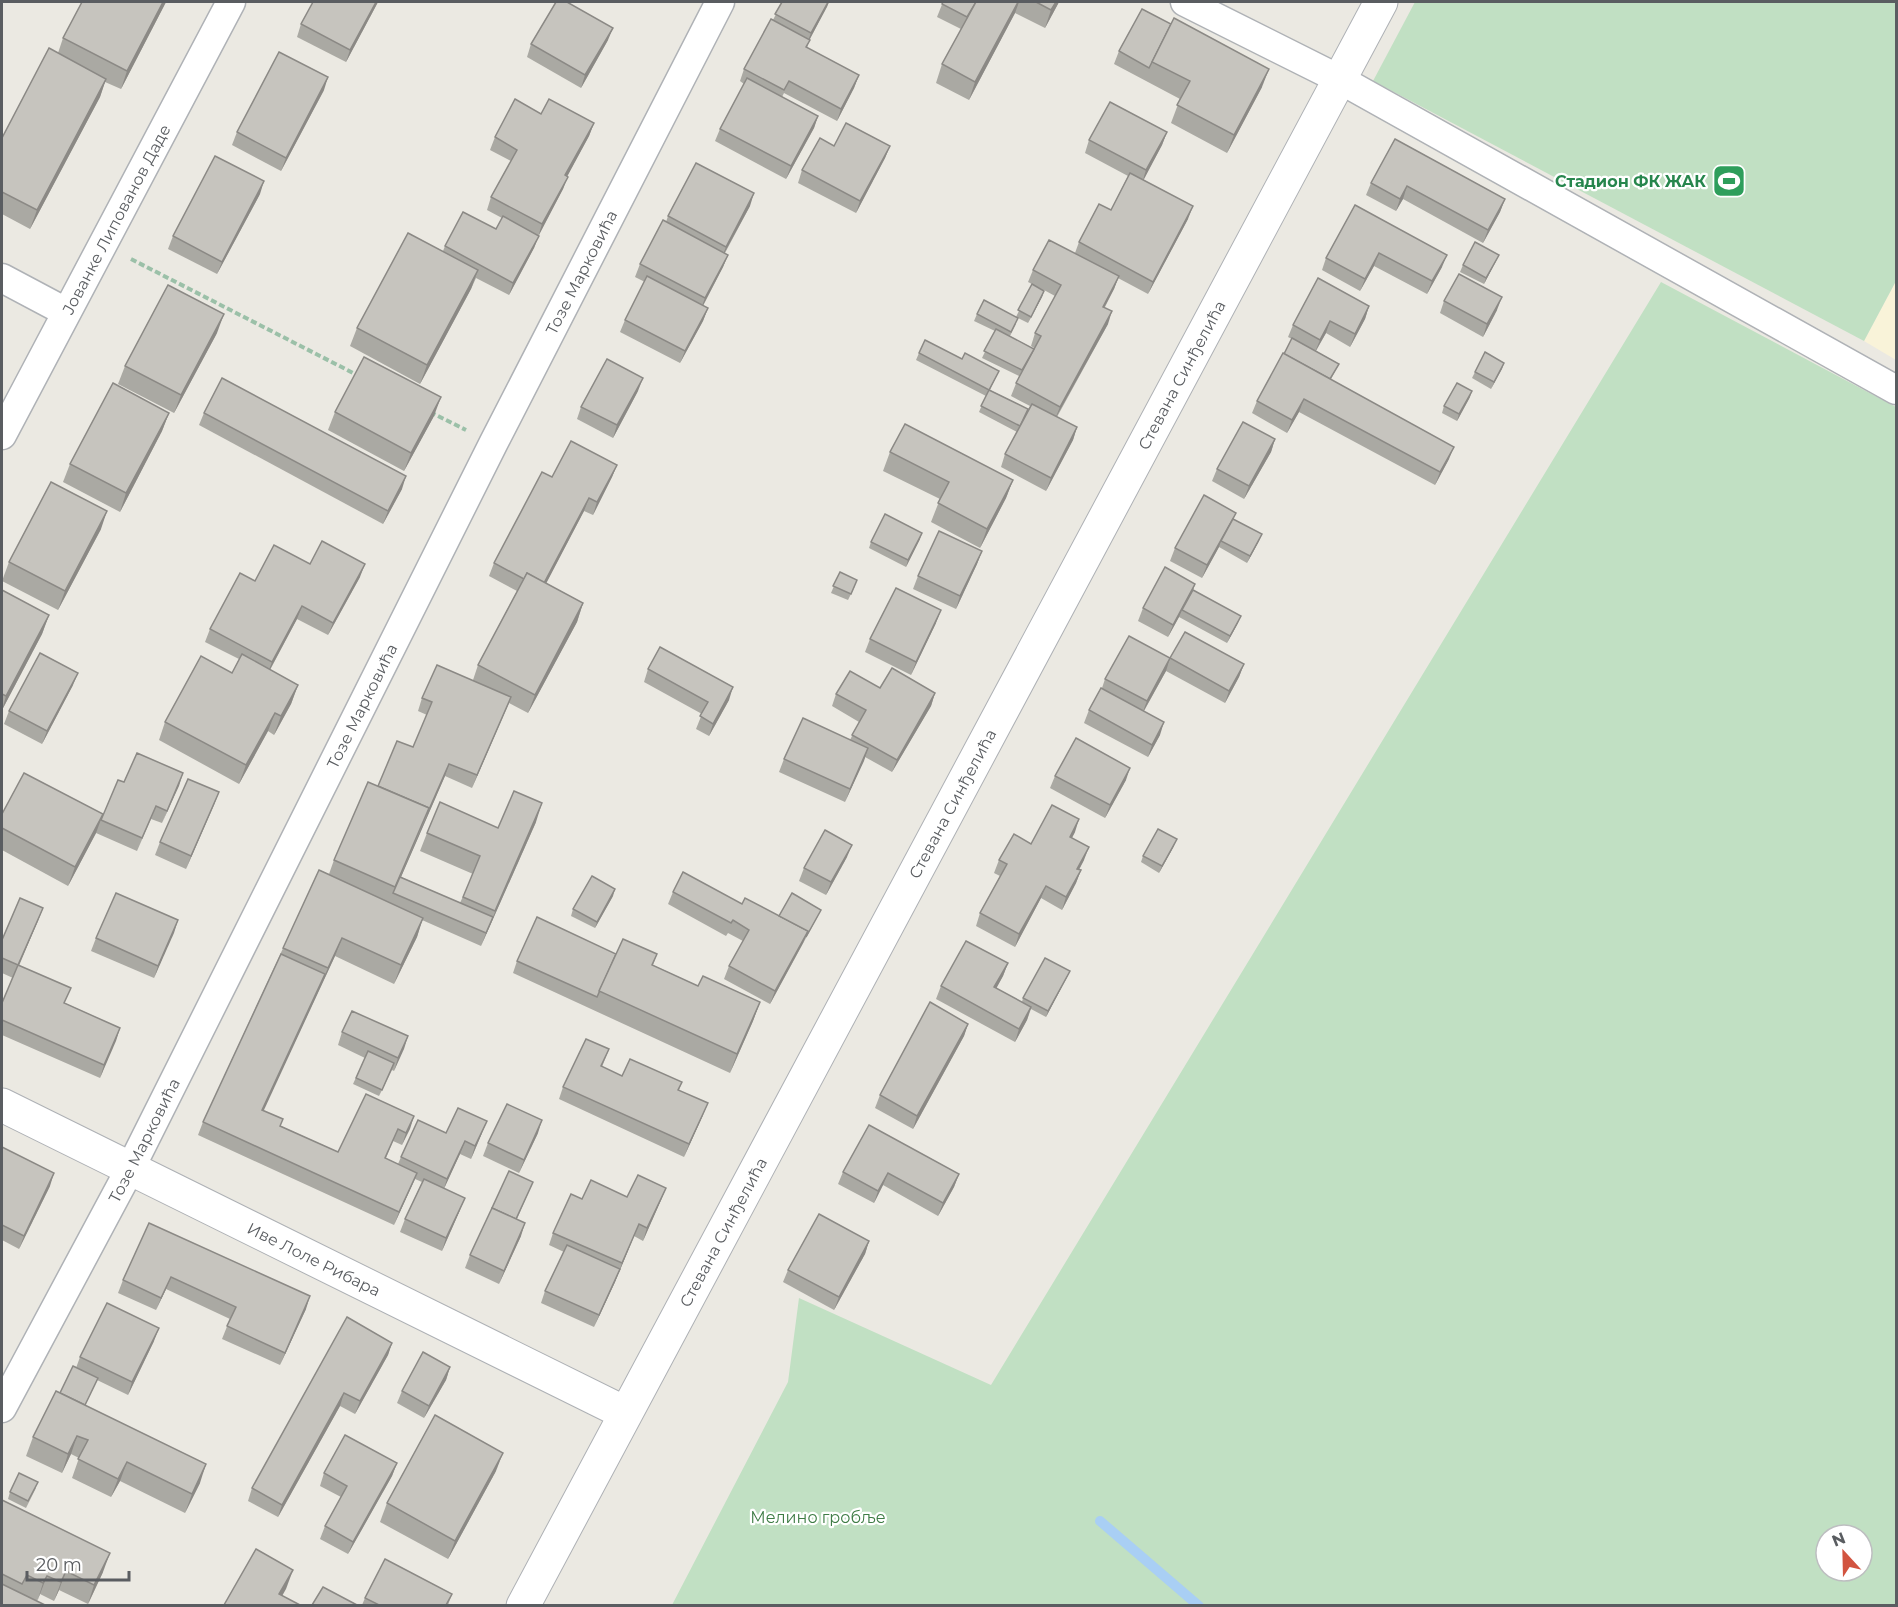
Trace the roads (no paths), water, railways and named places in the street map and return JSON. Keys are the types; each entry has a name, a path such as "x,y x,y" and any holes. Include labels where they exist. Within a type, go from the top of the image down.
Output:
{"street":[{"name":"Јованке Липованов Даде","path":"2,435 231,2"},
{"name":"Тозе Марковића","path":"2,1408 130,1169 493,444 720,2"},
{"path":"1185,2 1339,79 1896,390"},
{"name":"Стевана Синђелића","path":"523,1605 1381,2"},
{"path":"2,278 66,312"},
{"name":"Иве Лоле Рибара","path":"2,1105 625,1413"}],"waterway":[{"path":"1100,1521 1199,1606"}],"place":[{"name":"Стадион ФК ЖАК","path":"1729,181"}],"park label":[{"name":"Мелино гробље","path":"818,1517"}]}
